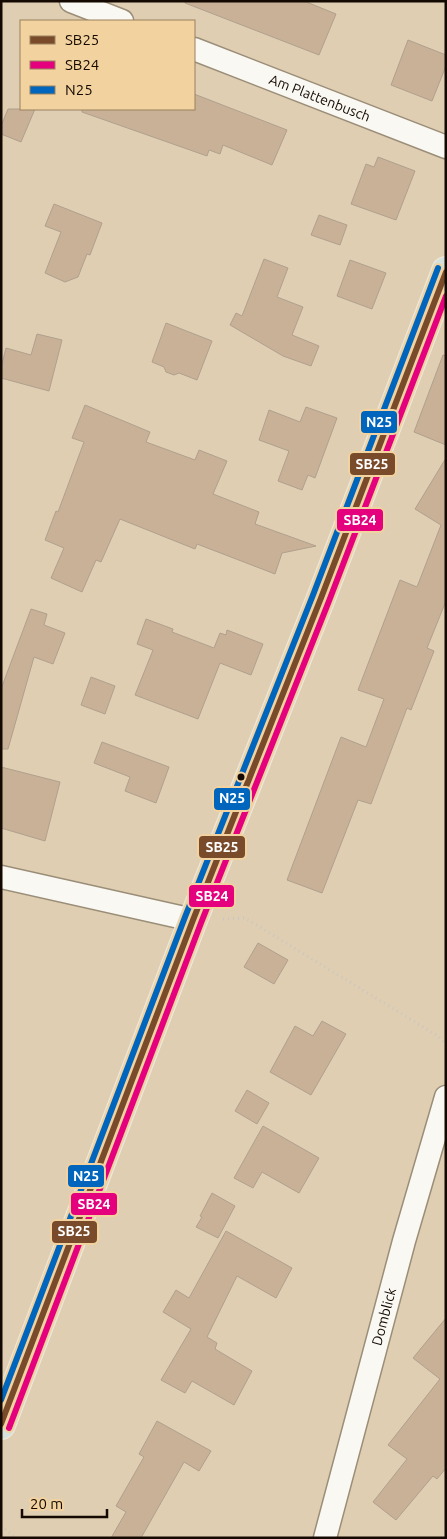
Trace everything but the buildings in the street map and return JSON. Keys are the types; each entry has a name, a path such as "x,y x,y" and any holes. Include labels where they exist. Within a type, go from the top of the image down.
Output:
{"main road":[{"path":"1,1425 193,920 321,598 446,271"}],"street":[{"path":"71,1 119,20"},
{"name":"Am Plattenbusch","path":"195,49 446,147"},
{"path":"1,877 193,920"},
{"name":"Domblick","path":"325,1538 404,1241 446,1097"}],"path":[{"path":"193,920 245,918 438,1036 446,1045"},
{"path":"1,1526 16,1538"}],"transit line":[{"name":"N25","path":"1,1400 185,917 313,595 438,268"},
{"name":"SB25","path":"1,1424 193,920 321,598 446,272"},
{"name":"SB24","path":"9,1428 201,923 329,601 446,296"}]}
